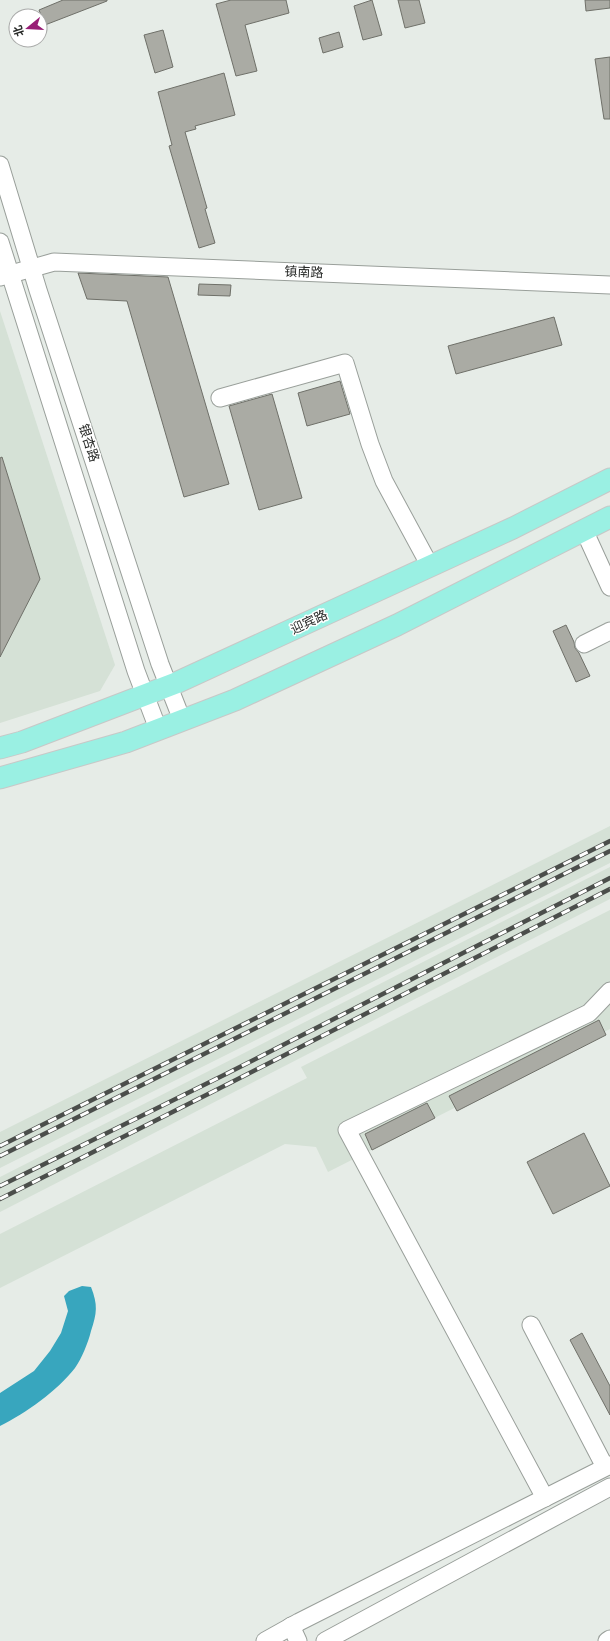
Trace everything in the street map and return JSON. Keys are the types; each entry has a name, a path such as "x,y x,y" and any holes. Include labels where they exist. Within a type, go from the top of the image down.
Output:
{"main road":[{"name":"迎宾路","path":"0,748 22,742 169,686 513,528 610,479"},
{"path":"0,778 126,742 235,700 397,625 610,517"}],"street":[{"name":"银杏路","path":"0,165 160,664 182,720"},
{"name":"银杏路","path":"0,242 5,275 129,649 158,729"},
{"name":"镇南路","path":"5,275 54,262 610,285"},
{"path":"220,398 345,364 370,444 384,481 430,566"},
{"path":"584,530 610,587"},
{"path":"584,644 610,631"},
{"path":"545,1498 347,1130 589,1013 610,991"},
{"path":"265,1641 294,1634 545,1498 608,1466 531,1326"},
{"path":"325,1641 610,1487"}],"shaded area":[{"path":"0,311 115,665 100,691 0,723"},
{"path":"610,826 610,863 0,1168 0,1132"},
{"path":"610,867 610,899 0,1212 0,1177"},
{"path":"610,910 610,1029 328,1172 316,1147 285,1144 0,1288 0,1234 307,1078 301,1067"}],"water":[{"path":"82,1286 91,1287 95,1299 96,1309 95,1319 78,1364 68,1377 40,1401 20,1415 0,1426 0,1393 34,1371 50,1351 61,1333 68,1311 64,1296 69,1291"}],"building":[{"path":"63,0 107,0 48,24 48,8 44,8"},
{"path":"231,0 286,0 289,13 245,25 257,71 236,76 216,4"},
{"path":"372,0 382,35 363,40 354,6"},
{"path":"398,0 419,0 425,23 405,28"},
{"path":"585,0 610,0 610,8 586,11"},
{"path":"163,30 173,67 155,73 144,35"},
{"path":"339,32 343,47 323,53 319,38"},
{"path":"610,57 610,119 604,119 595,59"},
{"path":"224,73 235,115 195,126 196,129 185,132 207,208 205,209 215,243 199,248 169,146 172,145 158,92"},
{"path":"78,273 168,277 229,484 184,497 127,301 87,299"},
{"path":"199,284 231,285 230,296 198,295"},
{"path":"554,317 562,345 456,374 448,346"},
{"path":"340,381 350,414 307,426 298,393"},
{"path":"272,394 302,498 259,510 229,406"},
{"path":"2,457 40,579 0,657 0,458"},
{"path":"566,625 574,642 575,648 590,676 576,682 553,631"},
{"path":"599,1020 606,1035 457,1111 449,1096"},
{"path":"427,1103 435,1118 372,1150 365,1134"},
{"path":"584,1133 610,1186 553,1214 527,1162"},
{"path":"582,1333 610,1386 610,1415 570,1340"}],"railway":[{"path":"0,1146 610,841"},
{"path":"0,1156 610,851"},
{"path":"0,1186 226,1074 610,878"},
{"path":"0,1199 610,889"}]}
